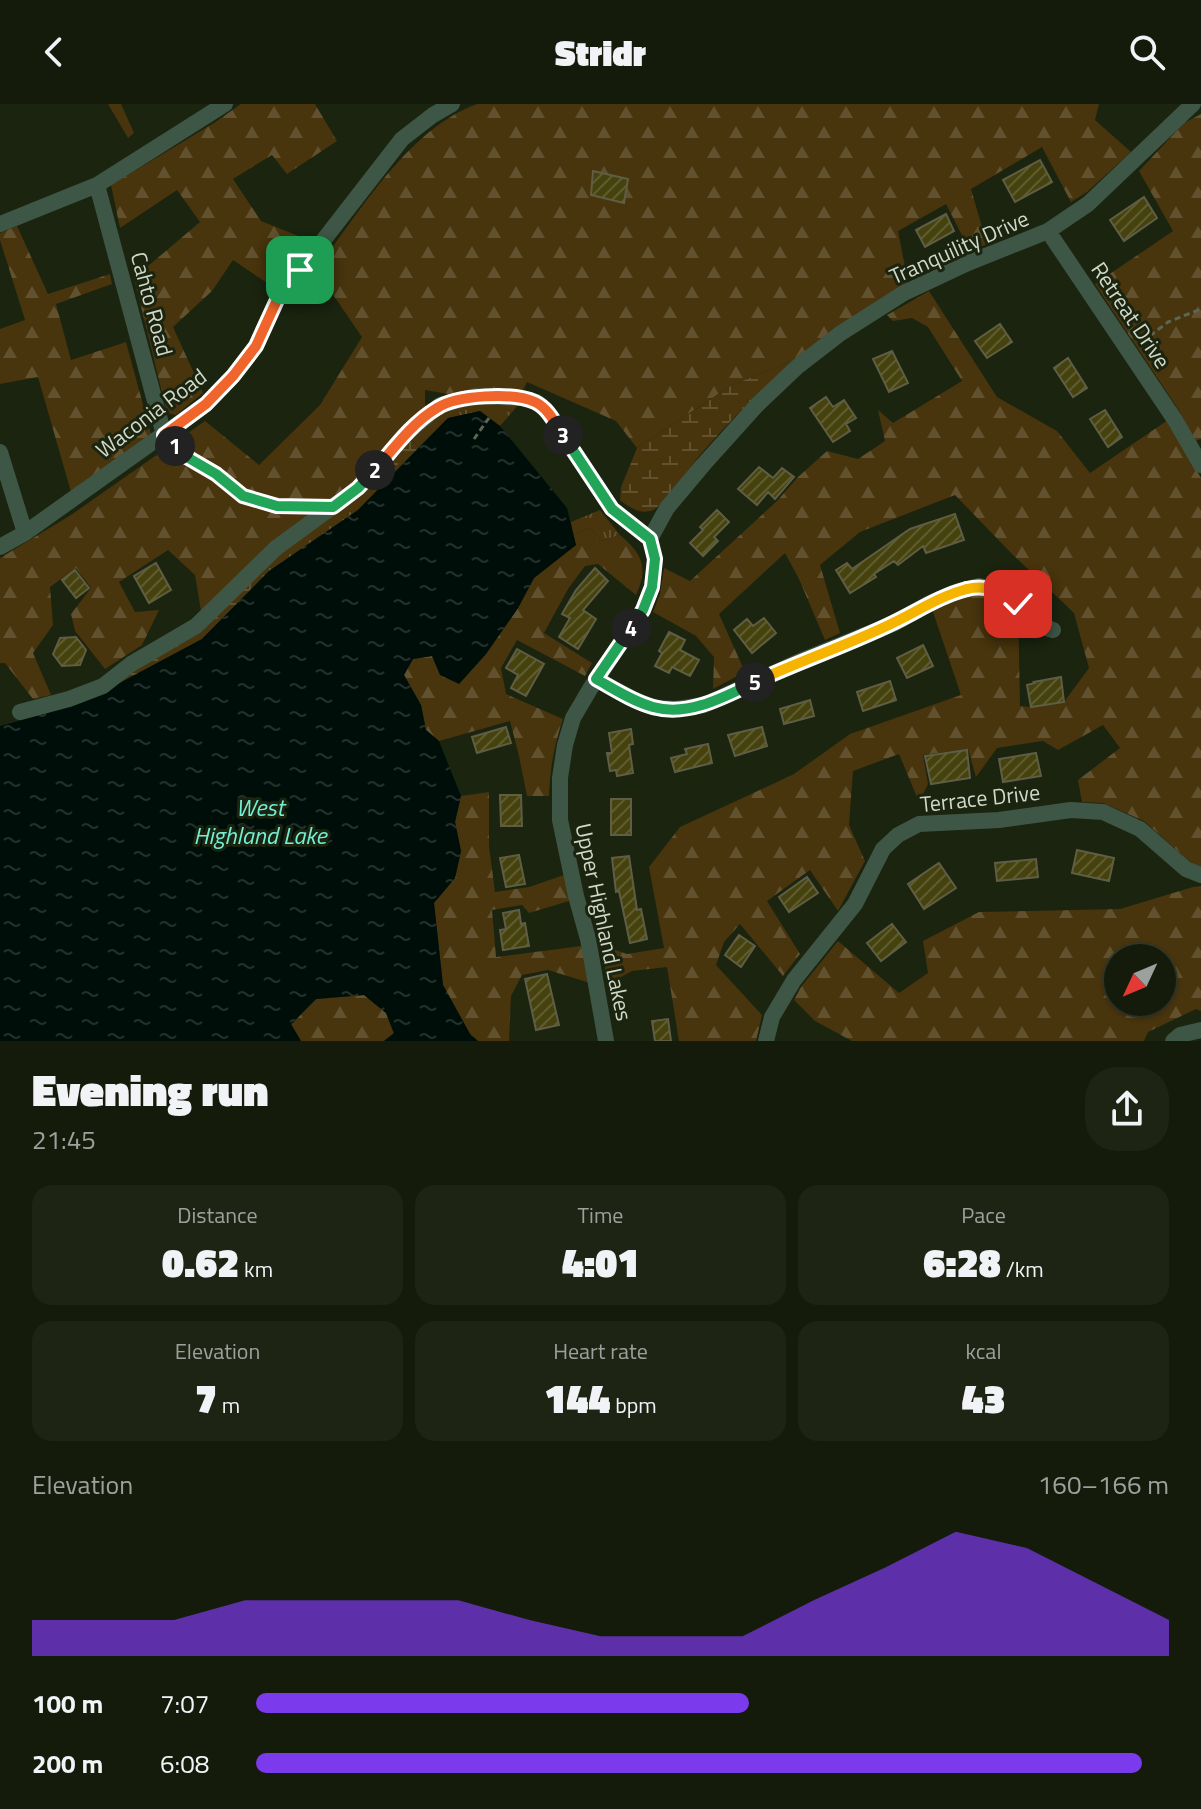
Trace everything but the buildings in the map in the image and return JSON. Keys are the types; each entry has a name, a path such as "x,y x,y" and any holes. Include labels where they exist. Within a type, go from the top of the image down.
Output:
{"street":[{"path":"0,224 97,185 225,104"},
{"name":"Waconia Road","path":"0,547 25,533 206,404 256,346 277,300 402,139 452,104"},
{"name":"Tranquility Drive","path":"650,539 667,508 713,453 797,367 870,313 936,277 1048,231 1088,204 1193,104"},
{"name":"Cahto Road","path":"97,185 164,435"},
{"name":"Retreat Drive","path":"1048,231 1175,420 1201,465"},
{"path":"20,712 103,686 131,664 196,626 276,548 358,488 407,433 440,405 476,396 522,398 536,402 547,411 612,509 650,539"},
{"path":"0,452 25,533"},
{"name":"Upper Highland Lakes","path":"606,1041 588,939 560,820 560,778 573,718 643,610 652,587 655,559 650,539"},
{"path":"596,679 655,708 704,705 798,662 895,623 930,603 979,586 1004,593 1037,625 1053,630"},
{"name":"Terrace Drive","path":"766,1041 772,1017 794,980 855,904 883,849 898,835 919,824 999,820 1071,810 1103,812 1140,829 1186,869 1201,875"},
{"path":"1173,1041 1180,1035 1201,1030"}],"path":[{"path":"1129,351 1168,322 1201,309"},
{"path":"474,439 489,418"},
{"path":"164,435 180,453 216,474 243,496 277,506 333,507"}],"green space":[{"path":"108,104 121,104 134,133 128,138"},
{"path":"241,104 315,104 337,141 287,174 272,155 233,179 261,221 311,241 276,289 233,260 212,291 173,327 203,393 176,415 167,413 134,278 200,222 177,190 120,228 111,185"},
{"path":"477,104 1099,104 1095,120 1131,152 1087,192 1071,202 1042,147 971,189 987,244 970,251 946,204 898,231 908,282 836,328 792,361 732,385 637,448 616,421 527,382 523,390 476,389 448,394 425,390 425,406 357,479 201,611 195,575 168,550 119,582 135,612 159,610 142,645 105,669 75,631 71,614 91,588 76,568 50,587 53,625 33,653 51,695 33,699 5,663 0,663 0,558 71,515 205,421 259,465 320,405 362,337 316,270 407,152 452,116"},
{"path":"1201,114 1201,439 1195,441 1180,412 1095,284 1173,231 1139,171 1184,123"},
{"path":"17,226 48,294 110,274 112,284 56,304 71,360 126,342 151,434 71,492 38,377 0,384 0,329 25,320 0,240 0,233"},
{"path":"929,291 997,397 1057,431 1090,473 1168,420 1201,478 1201,867 1189,861 1144,821 1103,803 1082,802 1078,780 1120,748 1103,725 1058,750 1043,741 997,748 976,777 968,749 923,755 928,784 919,802 899,754 853,771 849,825 865,861 838,911 810,870 767,901 800,954 783,976 740,924 724,942 716,965 762,1015 756,1041 679,1041 667,967 632,971 608,984 601,945 627,954 664,948 649,867 680,827 794,774 850,734 961,695 930,603 979,586 1018,604 1020,706 1064,702 1089,668 1074,613 955,495 860,532 820,565 840,633 825,640 785,553 719,614 745,672 713,689 714,657 696,636 653,612 660,594 664,568 690,581 827,451 858,459 885,441 878,410 893,423 962,381 928,327 912,318 893,321 887,315"},
{"path":"792,361 745,406 659,506 640,511 620,500 621,487 637,448 732,385"},
{"path":"477,402 519,404 500,426 480,411 448,418 419,447 410,438 445,411"},
{"path":"410,438 419,447 358,510 269,571 202,639 114,686 248,582"},
{"path":"600,510 620,535 601,541 590,528 573,534 571,522"},
{"path":"590,528 601,541 620,535 628,542 641,562 640,585 636,595 598,564 585,566 568,589 544,633 592,663 585,676 517,640 501,668 506,694 563,719 553,757 549,796 527,796 510,721 439,741 426,730 421,705 404,675 413,659 432,656 459,684 486,654 518,608 534,578 576,545 573,534"},
{"path":"489,792 489,846 495,892 529,887 564,875 569,901 529,913 522,905 492,910 496,957 581,946 590,983 548,970 522,975 511,996 509,1041 478,1041 470,1034 443,985 434,903 455,878 461,851 455,822 461,796"},
{"path":"1201,886 1201,1011 1196,1009 1148,1032 1144,1041 852,1041 815,1021 794,1000 838,941 899,993 928,973 923,941 979,912 1120,909"},
{"path":"364,995 386,1013 394,1034 384,1041 301,1041 291,1025 316,999"}],"water":[{"name":"West Highland Lake","path":"480,411 500,426 567,508 576,545 534,578 518,608 486,654 459,684 440,675 432,656 413,659 404,675 421,705 426,730 439,741 461,796 455,822 461,851 455,878 434,903 443,985 470,1034 478,1041 384,1041 394,1033 386,1013 364,995 316,999 291,1024 301,1041 0,1041 0,726 48,713 114,686 202,639 269,571 358,510 448,418"}],"route":[{"path":"300,270 277,300 256,346 233,376 206,404 164,435 180,453 216,474 243,496 277,506 333,507 358,488 407,433 440,405 476,396 522,398 536,402 547,411 612,509 650,539 655,559 652,587 643,610 596,679 635,700 655,708 704,705 798,662 895,623 930,603 979,586 1004,593 1018,604"}]}
